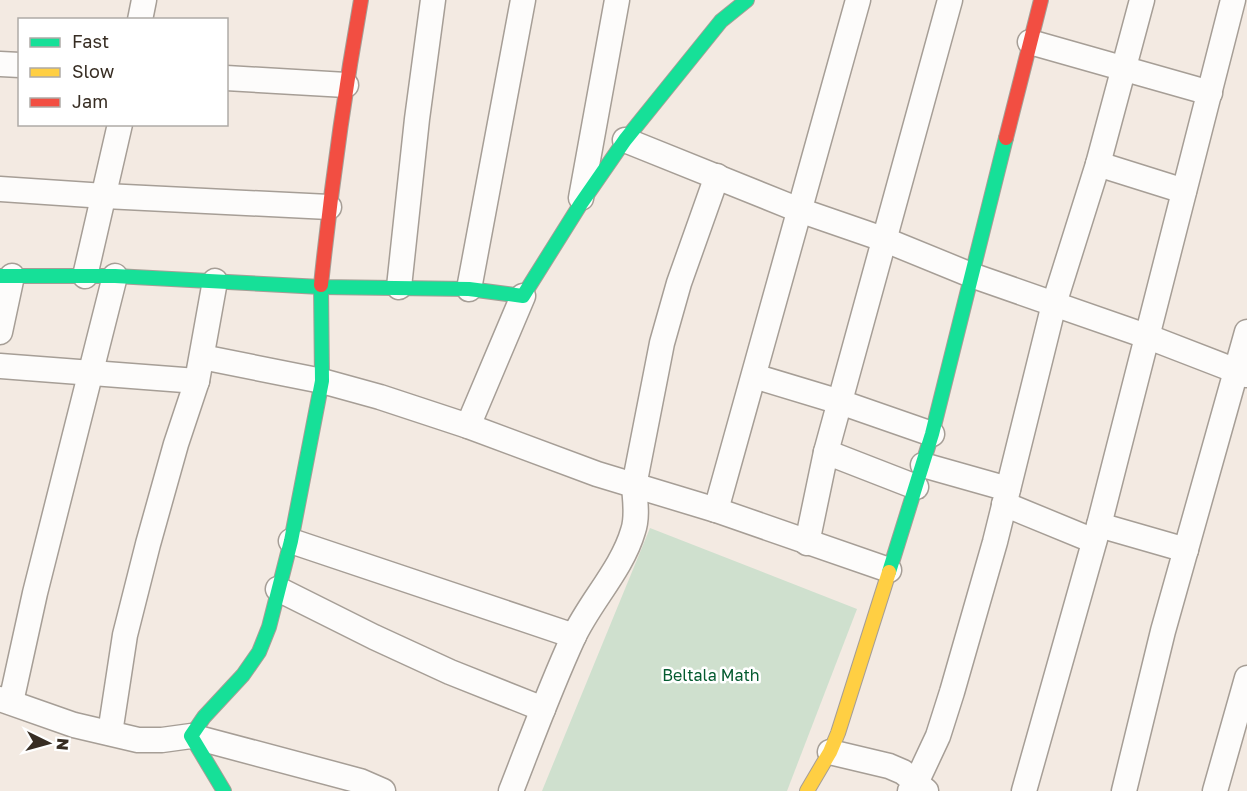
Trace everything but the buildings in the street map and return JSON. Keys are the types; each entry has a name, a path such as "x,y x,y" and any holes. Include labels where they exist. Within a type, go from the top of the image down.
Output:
{"street":[{"path":"140,18 144,0"},
{"path":"191,736 204,717 243,675 259,652 269,627 291,541 322,381 321,287 329,207 346,85 361,0"},
{"path":"399,287 417,118 433,0"},
{"path":"469,289 523,0"},
{"path":"580,205 617,0"},
{"path":"468,426 523,296 580,205 625,140 723,10 747,0"},
{"path":"716,510 858,0"},
{"path":"807,543 826,452 950,0"},
{"path":"807,791 830,752 838,733 920,476 1041,0"},
{"path":"830,752 889,766 903,772 917,788 938,736 952,692 1006,497 1054,304 1098,164 1142,0"},
{"path":"1024,791 1096,533 1233,0"},
{"path":"1030,42 1209,93"},
{"path":"0,64 18,65"},
{"path":"228,78 346,85"},
{"path":"85,276 120,126"},
{"path":"625,140 799,210 883,239 971,275 1146,336 1242,373"},
{"path":"1098,164 1184,191"},
{"path":"511,791 574,636 634,531 636,507 634,486 662,343 679,283 717,176"},
{"path":"0,189 329,207"},
{"path":"0,332 6,276 115,276 321,287 469,289 523,296"},
{"path":"115,276 6,701 74,725 138,740 162,740 191,736 360,781 383,791"},
{"path":"110,733 125,634 177,444 197,381 215,281"},
{"path":"1124,791 1163,631 1242,373 1247,332"},
{"path":"202,357 322,381 380,397 634,486 716,510 889,570"},
{"path":"0,366 197,381"},
{"path":"753,376 840,402 932,434"},
{"path":"826,452 1006,497 1096,533 1186,550"},
{"path":"291,541 574,636"},
{"path":"279,589 450,672 543,709"},
{"path":"1215,791 1247,678"},
{"path":"191,736 224,791"}],"green space":[{"name":"Beltala Math","path":"650,528 857,609 787,791 542,791"}],"traffic: fast":[{"path":"0,276 115,276 321,287 469,289 523,296 580,205 625,140 721,21 747,0"},
{"path":"889,572 932,434 1006,138"},
{"path":"224,791 191,736 204,717 243,675 259,652 269,627 291,541 322,381 321,285"}],"traffic: slow":[{"path":"807,791 830,752 838,733 889,572"}],"traffic: jam":[{"path":"321,285 338,142 361,0"},
{"path":"1006,138 1041,0"}]}
